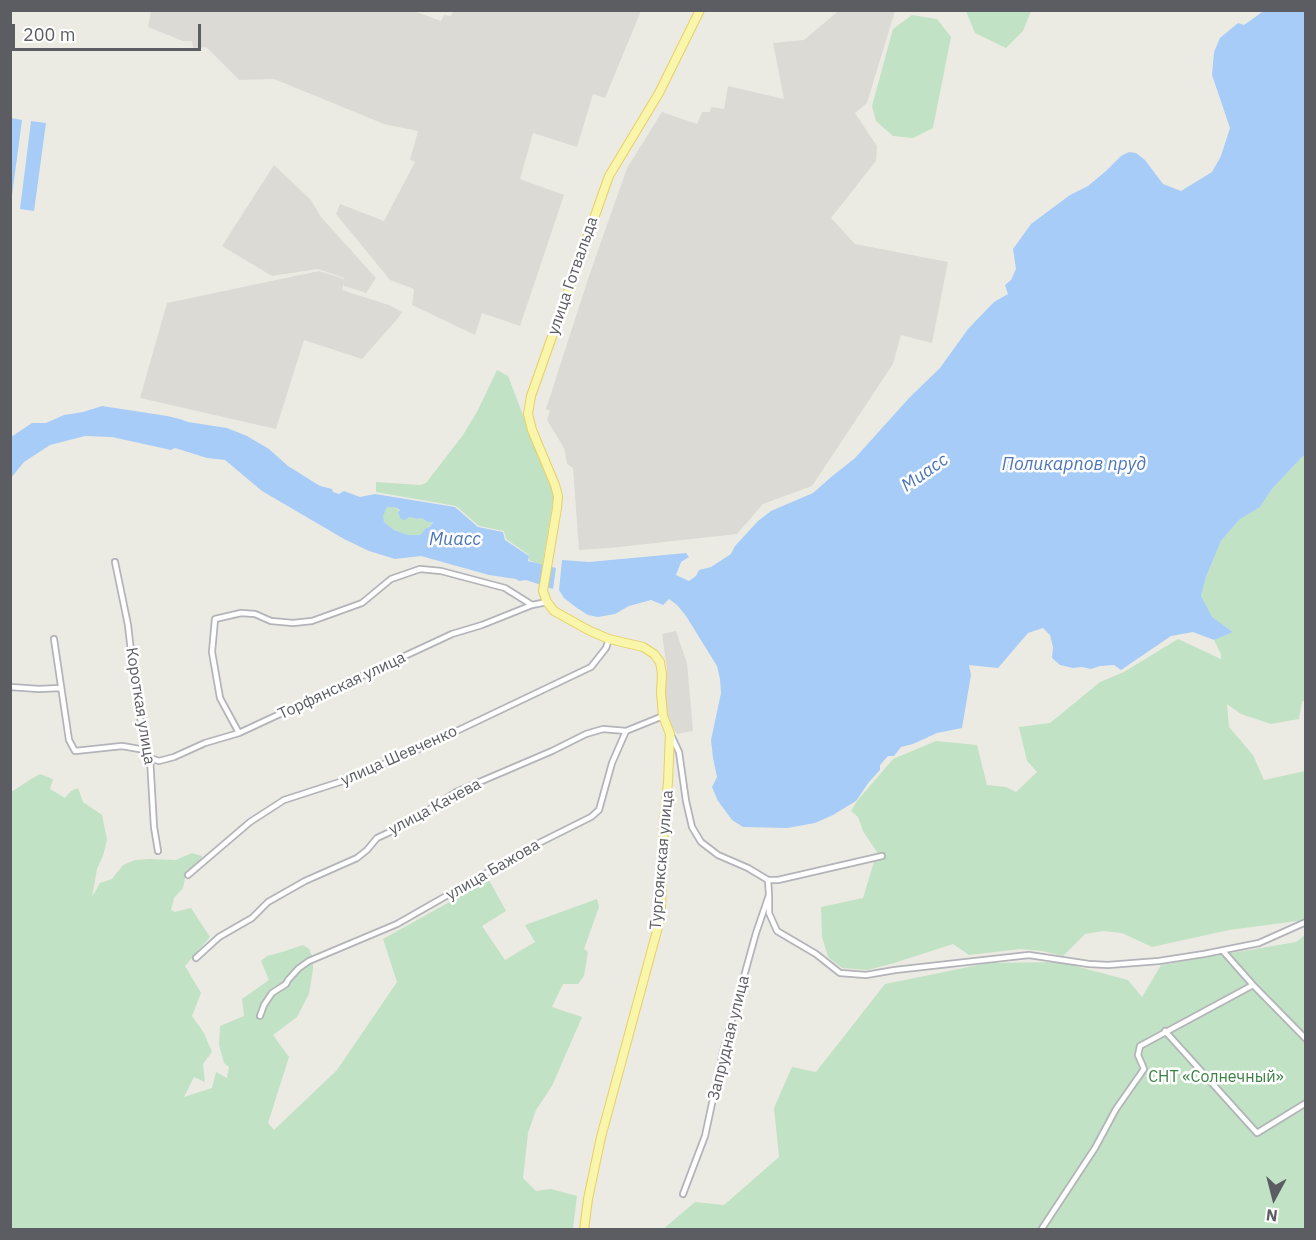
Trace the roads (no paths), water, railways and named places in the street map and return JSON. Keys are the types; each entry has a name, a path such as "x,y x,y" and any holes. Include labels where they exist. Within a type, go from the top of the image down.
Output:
{"main road":[{"name":"улица Готвальда","path":"543,591 558,496 532,430 528,414 531,396 609,176 658,93 700,10"},
{"name":"Тургоякская улица","path":"543,591 554,611 571,622 609,639 643,647 654,654 660,662 663,717 670,734 661,908 658,927 601,1137 584,1230"}],"street":[{"name":"Короткая улица","path":"116,562 128,625 145,750 150,758 154,827 158,851"},
{"path":"239,733 219,698 212,652 215,619 241,613 255,614 272,621 293,623 312,621 362,603 391,579 420,569 441,571 505,588 532,605"},
{"name":"Торфянская улица","path":"150,758 159,761 174,757 205,743 239,733 452,634 532,605 547,602"},
{"path":"54,639 69,740 75,752 122,746 145,750"},
{"name":"улица Шевченко","path":"188,875 250,822 284,800 349,779 423,747 591,667 606,648 609,639"},
{"path":"10,687 60,688"},
{"name":"улица Качева","path":"196,958 219,937 252,918 268,902 305,881 357,858 377,838 405,825 456,792 586,734 603,729 626,731 663,717"},
{"name":"улица Бажова","path":"260,1016 272,993 286,984 299,968 309,961 397,924 539,843 591,817 598,810 612,763 626,731"},
{"path":"670,734 679,752 692,826 701,842 718,855 768,880 778,880 882,856"},
{"name":"Запрудная улица","path":"683,1194 705,1136 723,1052 769,895 768,880"},
{"path":"769,895 769,913 777,931 816,954 840,973 866,975 1029,955 1108,965 1159,961 1259,943 1305,922"},
{"path":"1223,951 1305,1039"},
{"path":"1041,1230 1095,1148 1116,1109 1144,1069 1138,1055 1140,1046 1253,985"},
{"path":"1165,1031 1257,1133 1305,1103"}],"water":[{"name":"Поликарпов пруд","path":"1265,10 1305,11 1305,455 1272,489 1260,507 1239,520 1221,541 1206,577 1201,596 1212,617 1233,632 1214,640 1193,632 1171,636 1121,670 1114,665 1091,669 1060,665 1052,658 1053,647 1050,635 1043,628 1028,633 998,668 969,665 971,675 962,728 937,733 901,747 894,756 888,756 880,765 880,770 856,801 815,823 787,828 743,827 732,820 718,801 712,787 717,777 711,740 721,693 720,679 717,666 686,616 669,599 663,605 651,600 629,606 615,614 598,617 588,615 564,598 559,590 562,560 589,562 686,553 689,557 681,562 676,575 689,581 696,576 699,570 711,567 731,554 735,546 758,521 771,511 813,493 855,458 910,397 940,368 968,329 994,302 1008,294 1005,285 1011,280 1016,269 1013,249 1031,224 1070,195 1088,186 1121,156 1129,152 1136,153 1145,160 1163,184 1181,191 1212,172 1221,156 1230,128 1212,75 1214,52 1220,38 1238,23 1244,25"},
{"path":"10,118 22,120 11,203"},
{"path":"31,121 46,123 34,211 20,209"},
{"name":"Миасс","path":"102,406 227,428 269,449 288,466 320,486 332,489 333,492 339,494 344,491 360,497 375,494 455,507 478,527 503,532 505,540 529,556 528,561 556,568 553,589 526,580 519,581 489,575 421,556 395,559 369,551 262,491 225,460 207,458 175,448 171,450 112,437 85,436 50,445 24,462 11,478 11,437 32,423 46,423 64,415","holes":["387,507 400,510 398,513 401,519 421,518 433,522 420,535 408,535 394,530 384,522 383,516"]}],"park label":[{"name":"СНТ «Солнечный»","path":"1216,1077"}]}
